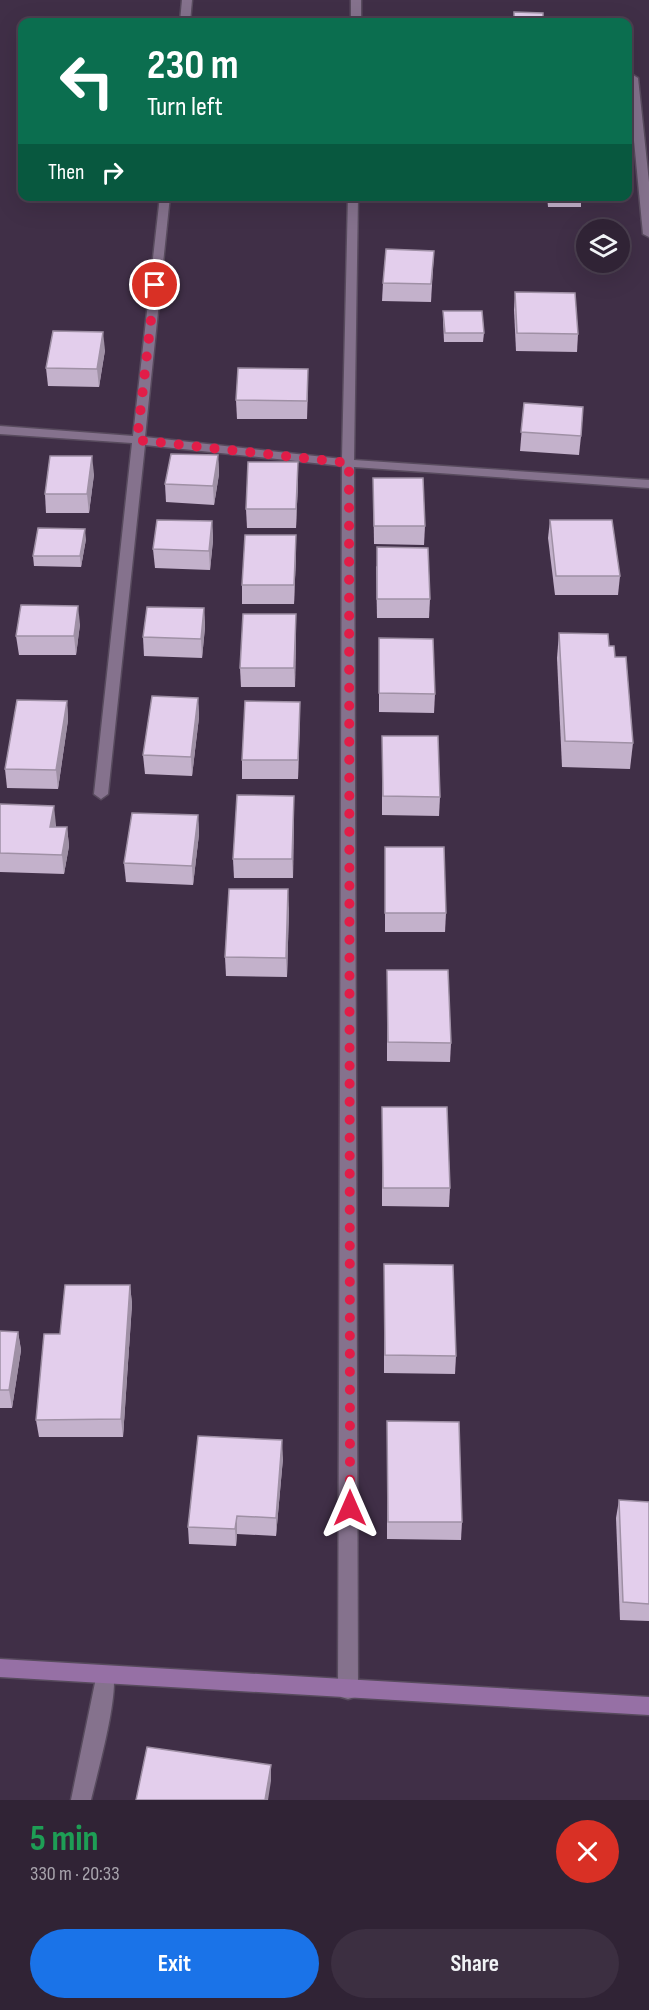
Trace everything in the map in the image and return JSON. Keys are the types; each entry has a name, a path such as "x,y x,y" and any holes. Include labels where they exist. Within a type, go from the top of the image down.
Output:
{"main road":[{"path":"0,1668 649,1706"}],"street":[{"path":"185,18 187,0"},
{"path":"356,18 357,0"},
{"path":"633,78 649,234"},
{"path":"100,794 164,201"},
{"path":"348,1690 349,463 353,201"},
{"path":"0,430 137,440 349,463 649,484"},
{"path":"81,1800 100,1713 105,1675"}],"building":[{"path":"514,12 543,13 543,18 514,18"},
{"path":"386,249 434,251 431,284 383,283"},
{"path":"515,292 575,293 578,334 517,333"},
{"path":"443,311 482,311 484,333 445,333"},
{"path":"53,331 103,332 97,369 46,368"},
{"path":"238,368 308,369 307,401 236,400"},
{"path":"524,403 583,407 581,436 521,432"},
{"path":"171,454 218,455 213,486 165,484"},
{"path":"50,456 92,456 87,494 45,494"},
{"path":"248,462 298,462 296,509 246,509"},
{"path":"373,478 423,478 425,526 374,526"},
{"path":"157,520 212,521 209,551 153,549"},
{"path":"550,520 612,520 620,576 556,576"},
{"path":"38,528 85,529 80,556 33,556"},
{"path":"245,535 296,535 294,585 242,585"},
{"path":"377,547 428,548 430,599 377,599"},
{"path":"21,605 78,606 74,636 16,636"},
{"path":"147,607 204,608 201,639 143,637"},
{"path":"243,614 296,614 294,668 240,668"},
{"path":"559,633 608,634 609,646 614,646 615,657 626,657 633,743 565,741"},
{"path":"379,638 433,639 435,694 379,693"},
{"path":"152,696 198,698 191,757 143,755"},
{"path":"17,700 67,701 56,770 5,769"},
{"path":"245,701 300,702 298,760 242,760"},
{"path":"382,736 438,736 440,797 383,796"},
{"path":"237,795 294,796 292,859 233,859"},
{"path":"0,804 54,806 50,827 67,827 62,855 0,853"},
{"path":"132,813 198,815 192,866 124,863"},
{"path":"385,847 444,847 446,913 385,913"},
{"path":"229,889 288,889 286,958 225,957"},
{"path":"387,970 448,970 451,1043 388,1042"},
{"path":"382,1107 447,1107 450,1188 383,1188"},
{"path":"384,1264 453,1265 456,1356 385,1355"},
{"path":"65,1285 130,1285 121,1419 36,1420 44,1334 60,1334"},
{"path":"0,1331 18,1332 9,1390 0,1390"},
{"path":"387,1421 459,1422 462,1522 388,1522"},
{"path":"198,1436 282,1440 276,1518 237,1516 235,1529 188,1527"},
{"path":"619,1500 649,1502 649,1604 623,1602"},
{"path":"147,1747 271,1765 265,1800 136,1800"}],"route":[{"path":"155,285 137,440 349,463 350,1508"}]}
